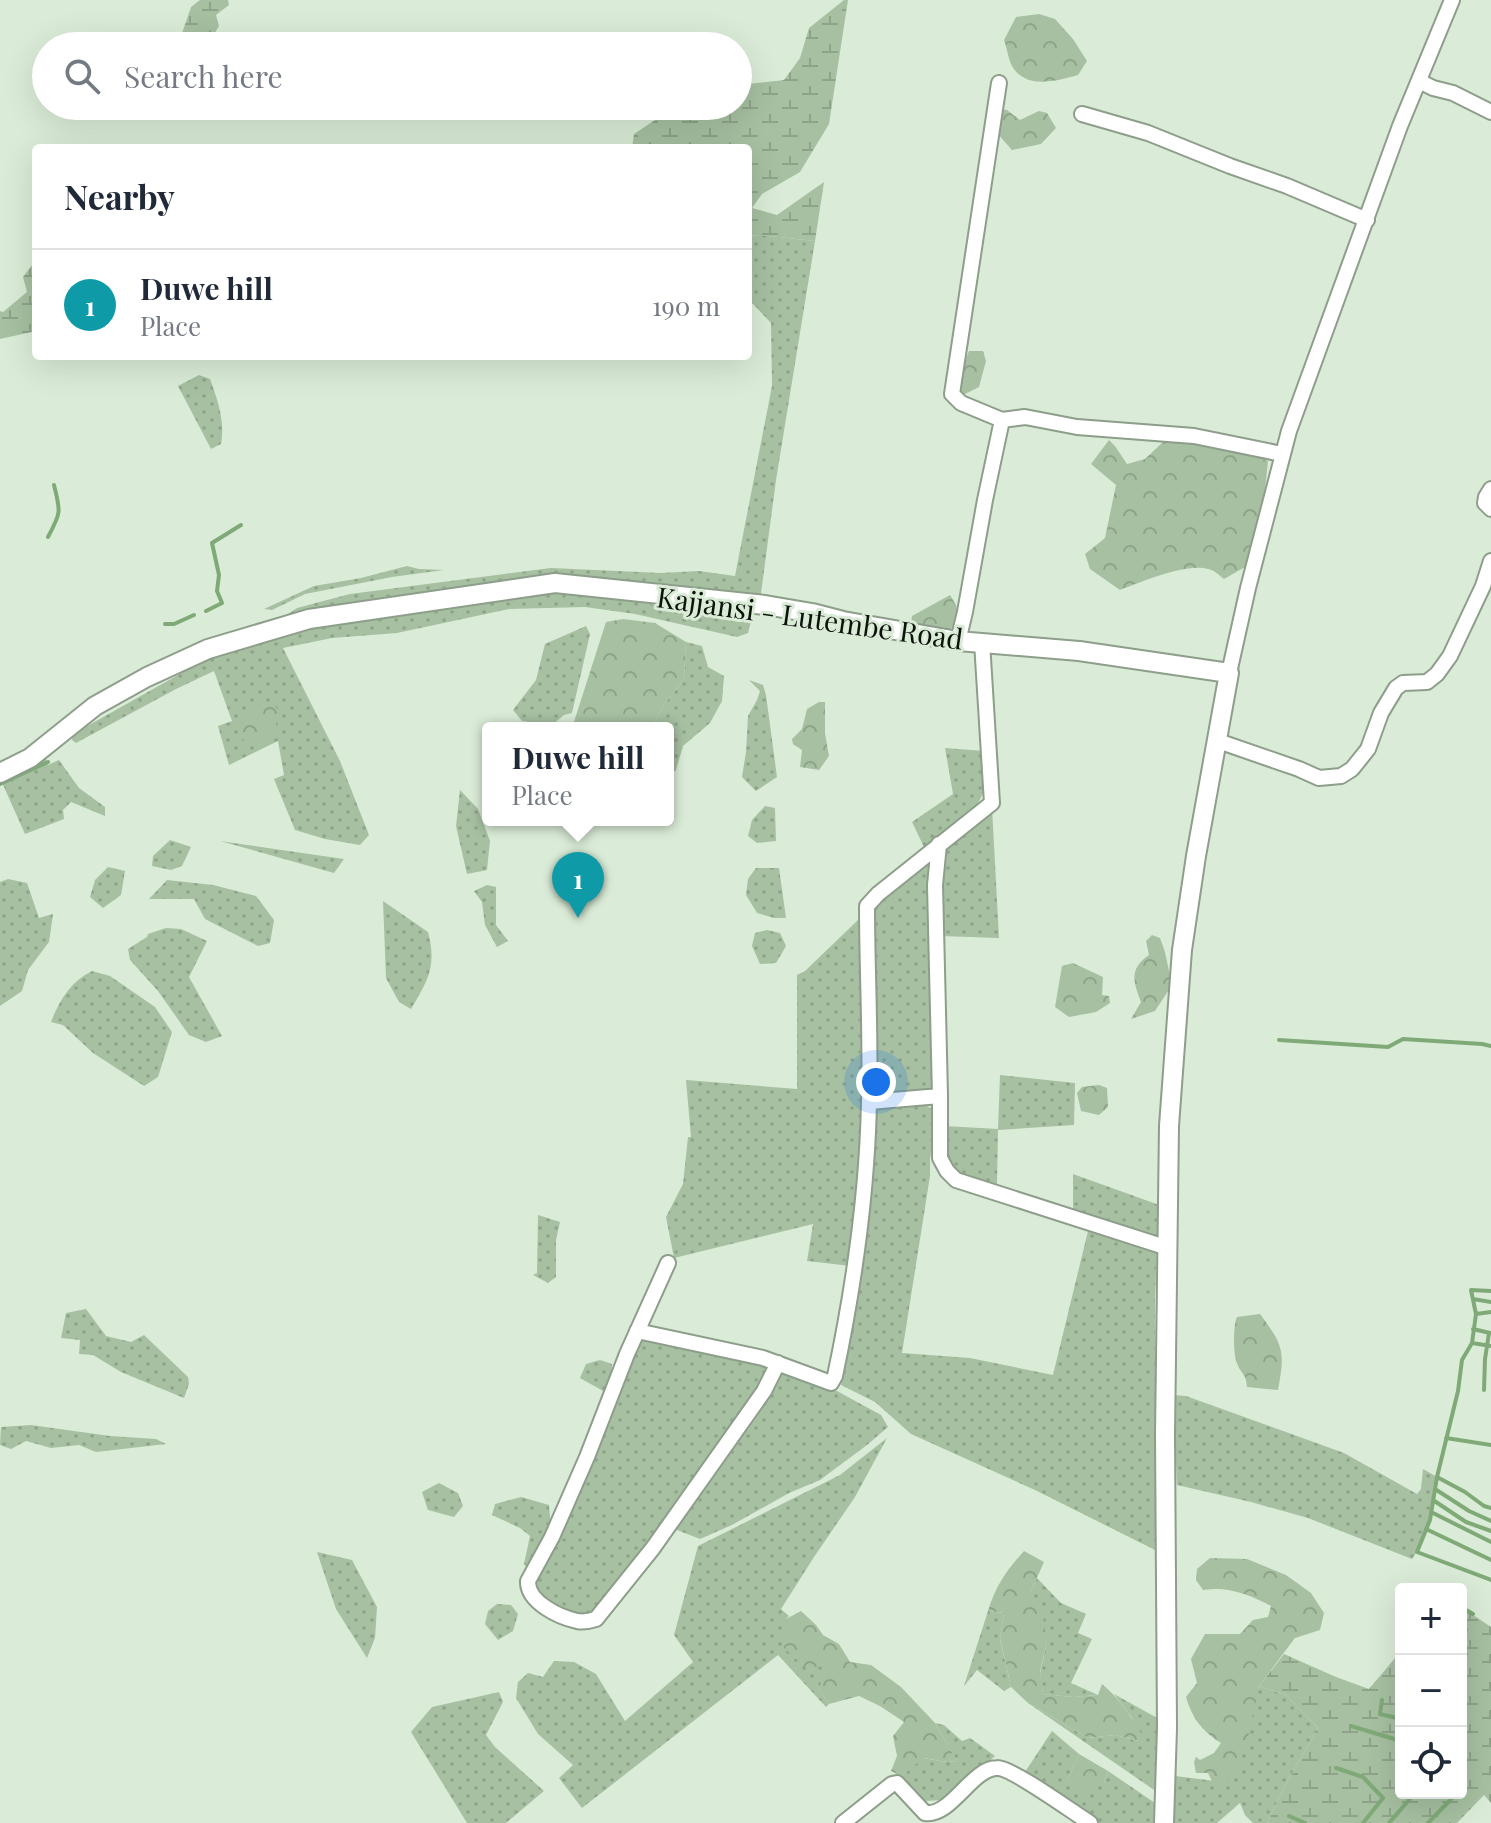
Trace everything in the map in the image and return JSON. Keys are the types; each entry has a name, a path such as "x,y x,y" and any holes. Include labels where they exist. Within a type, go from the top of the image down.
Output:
{"street":[{"path":"1164,1823 1169,1126 1178,997 1196,856 1229,673 1282,454 1400,126 1452,0"},
{"path":"1419,81 1453,93 1491,112"},
{"path":"999,83 952,394 961,403 1002,420 1025,417 1077,427 1194,436 1282,454"},
{"path":"1082,114 1148,133 1367,220"},
{"path":"958,641 1002,420"},
{"path":"1491,489 1485,503 1491,509"},
{"path":"1218,741 1319,778 1341,776 1352,769 1368,749 1381,713 1396,688 1403,683 1427,682 1450,656 1483,586 1491,561"},
{"name":"Kajjansi - Lutembe Road","path":"0,773 30,758 95,706 147,677 208,649 309,619 555,583 765,605 958,641 1079,651 1229,673"},
{"path":"637,1331 778,1363 831,1383 835,1376 864,1206 869,1102 867,906 992,803 982,642"},
{"path":"939,844 935,885 940,1158 947,1171 956,1180 1168,1248"},
{"path":"869,1102 940,1096"},
{"path":"668,1263 564,1511 528,1581 535,1599 561,1615 578,1621 596,1619 653,1548 764,1391 778,1363"},
{"path":"843,1823 897,1783 925,1813 938,1812 995,1767 1038,1789 1090,1823"}],"green space":[{"path":"200,0 228,0 229,5 216,15 219,26 215,32 182,32 191,7"},
{"path":"848,0 829,124 800,172 762,194 752,208 752,144 633,144 634,134 655,120 752,120 752,83 784,80 800,58 809,28"},
{"path":"1039,14 1055,19 1073,39 1087,61 1078,75 1033,81 1018,74 1012,66 1004,40 1016,17"},
{"path":"1001,109 1020,120 1039,111 1047,113 1056,128 1041,144 1012,150 996,132"},
{"path":"824,182 815,241 752,236 752,208 777,215"},
{"path":"752,236 815,241 776,480 760,601 568,577 282,618 297,608 350,594 551,568 661,573 699,571 735,576 772,386 771,323 752,304"},
{"path":"32,265 32,332 0,339 0,311 3,312 27,292 23,277"},
{"path":"969,351 983,351 986,361 979,387 961,396 956,389"},
{"path":"199,375 210,379 221,419 221,444 211,449 178,386"},
{"path":"1109,440 1127,464 1145,459 1163,442 1207,440 1268,461 1262,518 1245,567 1224,579 1210,570 1188,569 1120,590 1090,569 1085,554 1105,538 1116,485 1091,464"},
{"path":"407,566 444,570 305,594 272,610 264,609 314,586"},
{"path":"568,593 752,618 748,633 737,637 635,614 585,607 509,609 397,633 332,638 283,648 340,761 369,835 360,845 295,830 274,779 284,775 278,741 229,765 218,726 232,721 214,671 76,743 72,740 73,734 210,657 239,647 380,616 536,594"},
{"path":"950,595 958,614 949,631 925,630 911,624 912,616"},
{"path":"623,619 655,623 686,642 684,679 655,722 574,722 606,622"},
{"path":"586,626 590,634 572,713 556,722 522,721 513,710 536,680 545,644"},
{"path":"686,642 702,646 708,667 724,676 722,701 710,723 683,746 674,772 674,722 655,722 684,679"},
{"path":"749,680 763,685 766,695 777,777 756,791 742,777 748,716 760,691"},
{"path":"271,702 277,708 276,732 272,743 244,742 240,727 253,709"},
{"path":"825,702 829,756 819,770 800,767 802,750 793,744 792,739 802,729 807,709"},
{"path":"945,748 984,751 985,789 973,814 924,847 912,822 953,794"},
{"path":"54,752 46,759 48,765 59,760 79,788 105,807 105,816 71,802 63,810 64,819 25,834 0,778"},
{"path":"460,790 478,809 490,841 487,870 467,874 456,826"},
{"path":"765,806 775,808 776,841 757,843 748,836 752,820"},
{"path":"992,808 999,938 941,936 943,850"},
{"path":"170,840 191,847 182,866 171,870 152,866 153,856"},
{"path":"220,841 344,859 334,873"},
{"path":"933,860 932,1090 879,1095 874,1093 876,1020 872,916 876,902"},
{"path":"108,867 125,871 121,895 103,908 90,897 95,880"},
{"path":"756,868 779,868 786,918 757,913 746,895 748,879"},
{"path":"8,879 27,883 39,918 53,914 49,942 28,970 22,991 0,1006 0,882"},
{"path":"167,880 213,885 256,896 274,920 270,943 258,946 205,919 194,899 149,899"},
{"path":"487,885 496,887 496,925 508,941 497,947 485,925 482,902 474,891"},
{"path":"383,901 428,932 431,964 411,1009 399,1002 386,978"},
{"path":"859,919 863,921 867,1086 851,1266 807,1261 813,1224 674,1258 666,1217 683,1184 688,1137 691,1137 686,1080 797,1089 797,975"},
{"path":"166,928 181,929 207,941 189,977 222,1036 206,1042 189,1035 158,991 130,960 128,949 148,934"},
{"path":"767,930 780,933 786,946 776,963 760,964 752,946 755,933"},
{"path":"1152,935 1160,938 1172,985 1155,1011 1131,1019 1141,1002 1134,976 1138,965 1149,955 1146,941"},
{"path":"1073,963 1103,977 1102,995 1109,996 1110,1003 1096,1012 1069,1017 1055,1007 1062,966"},
{"path":"92,971 110,976 155,1007 172,1032 158,1077 144,1086 93,1053 63,1025 51,1022 67,992"},
{"path":"1000,1075 1075,1083 1074,1125 998,1130 997,1185 957,1172 946,1161 944,1146 945,1126 998,1129"},
{"path":"1099,1085 1107,1088 1108,1107 1099,1115 1081,1111 1077,1093 1082,1087"},
{"path":"920,1103 931,1108 936,1115 930,1176 902,1353 970,1358 1053,1375 1089,1227 1157,1250 1155,1550 1035,1490 911,1434 875,1402 841,1385 866,1235 873,1115 879,1105"},
{"path":"1073,1174 1162,1206 1160,1239 1073,1212"},
{"path":"538,1215 560,1222 556,1240 556,1277 548,1283 533,1275 537,1273"},
{"path":"86,1309 106,1336 131,1342 144,1335 188,1377 184,1398 121,1372 93,1355 79,1354 80,1340 61,1338 66,1313"},
{"path":"1260,1314 1281,1350 1278,1390 1247,1387 1236,1359 1234,1333 1237,1317"},
{"path":"653,1338 773,1364 750,1404 597,1614 584,1617 552,1608 533,1588 535,1578 631,1358 642,1340"},
{"path":"600,1360 612,1364 611,1381 605,1392 580,1378 586,1364"},
{"path":"780,1368 837,1391 881,1415 888,1427 820,1480 789,1493 732,1525 700,1539 672,1528"},
{"path":"1173,1395 1186,1396 1344,1453 1417,1494 1421,1489 1423,1469 1437,1477 1426,1530 1418,1550 1412,1559 1308,1518 1177,1485"},
{"path":"31,1425 156,1439 166,1444 96,1452 79,1445 51,1448 26,1441 11,1449 0,1445 1,1427"},
{"path":"887,1438 855,1497 781,1609 827,1666 819,1690 829,1704 826,1707 778,1655 582,1808 559,1778 573,1765 538,1734 516,1698 518,1682 528,1673 543,1677 554,1661 574,1662 596,1674 625,1721 693,1662 674,1635 698,1546 840,1475"},
{"path":"439,1483 458,1493 463,1506 454,1517 428,1510 422,1492"},
{"path":"521,1497 549,1505 551,1528 528,1569 524,1564 530,1536 492,1515 495,1504"},
{"path":"1024,1551 1044,1562 1031,1591 1042,1611 1047,1641 1040,1672 1043,1694 1073,1697 1098,1695 1102,1684 1134,1721 1142,1735 1139,1741 1115,1735 1088,1738 1028,1703 1011,1687 1000,1638 1004,1613 988,1611 1003,1578"},
{"path":"317,1552 352,1560 377,1607 375,1638 367,1658 336,1609"},
{"path":"1210,1558 1247,1559 1286,1575 1311,1593 1324,1613 1320,1630 1295,1638 1259,1686 1248,1738 1231,1783 1215,1787 1208,1773 1196,1773 1196,1757 1200,1760 1214,1753 1221,1743 1208,1734 1188,1705 1186,1697 1197,1683 1191,1659 1205,1634 1240,1634 1253,1620 1268,1617 1271,1606 1238,1592 1203,1590 1196,1580 1197,1569"},
{"path":"1037,1578 1061,1603 1086,1614 1078,1633 1092,1639 1071,1683 1098,1695 1073,1697 1043,1694 1040,1674 1047,1641 1031,1591"},
{"path":"497,1604 511,1605 518,1614 513,1631 498,1640 485,1624 488,1611"},
{"path":"801,1611 823,1635 839,1644 850,1662 871,1665 901,1687 935,1723 957,1761 924,1758 901,1776 891,1771 897,1756 893,1736 904,1722 859,1696 829,1704 819,1690 826,1666 806,1668 784,1648 786,1619"},
{"path":"988,1611 1004,1613 1000,1639 1011,1687 1004,1691 977,1670 964,1686"},
{"path":"1467,1611 1491,1627 1491,1803 1484,1795 1457,1823 1267,1823 1318,1728 1286,1695 1259,1686 1284,1654 1369,1689 1395,1658 1395,1799 1467,1799"},
{"path":"1259,1686 1286,1695 1318,1728 1267,1823 1253,1823 1240,1803 1217,1823 1171,1823 1175,1776 1231,1783"},
{"path":"499,1692 503,1702 486,1735 544,1791 506,1823 467,1823 411,1732 432,1707"},
{"path":"1114,1694 1159,1719 1157,1792 1028,1703 1088,1738 1115,1735 1138,1741 1132,1718"},
{"path":"935,1723 944,1725 962,1741 970,1738 995,1756 943,1800 925,1801 901,1776 923,1758 957,1761"},
{"path":"1052,1731 1079,1754 1067,1781 1104,1783 1108,1771 1155,1803 1153,1823 1099,1823 1025,1772"},
{"path":"1079,1754 1108,1771 1104,1783 1086,1792 1067,1781"}],"waterway":[{"path":"48,537 58,512 54,485"},
{"path":"206,611 222,603 217,591 219,575 212,543 241,525"},
{"path":"165,624 174,624 194,615"},
{"path":"0,784 48,762"},
{"path":"1279,1040 1388,1047 1403,1039 1491,1046"},
{"path":"1491,1291 1471,1290 1476,1314 1472,1343 1462,1360 1430,1520 1417,1552 1491,1580"},
{"path":"1473,1299 1491,1302"},
{"path":"1476,1314 1491,1312"},
{"path":"1473,1329 1490,1333"},
{"path":"1484,1390 1489,1333"},
{"path":"1472,1343 1491,1346"},
{"path":"1446,1438 1491,1445"},
{"path":"1437,1477 1491,1508"},
{"path":"1435,1489 1491,1521"},
{"path":"1433,1500 1466,1522 1491,1531"},
{"path":"1431,1512 1491,1542"},
{"path":"1426,1529 1491,1560"},
{"path":"1467,1610 1473,1614"},
{"path":"1382,1700 1380,1714 1395,1718"},
{"path":"1351,1726 1395,1739"},
{"path":"1336,1768 1363,1777 1383,1798 1363,1823"},
{"path":"1389,1823 1410,1799"},
{"path":"1428,1823 1451,1799"},
{"path":"1289,1816 1305,1823"}],"place":[{"name":"Duwe hill","path":"578,918"}]}
